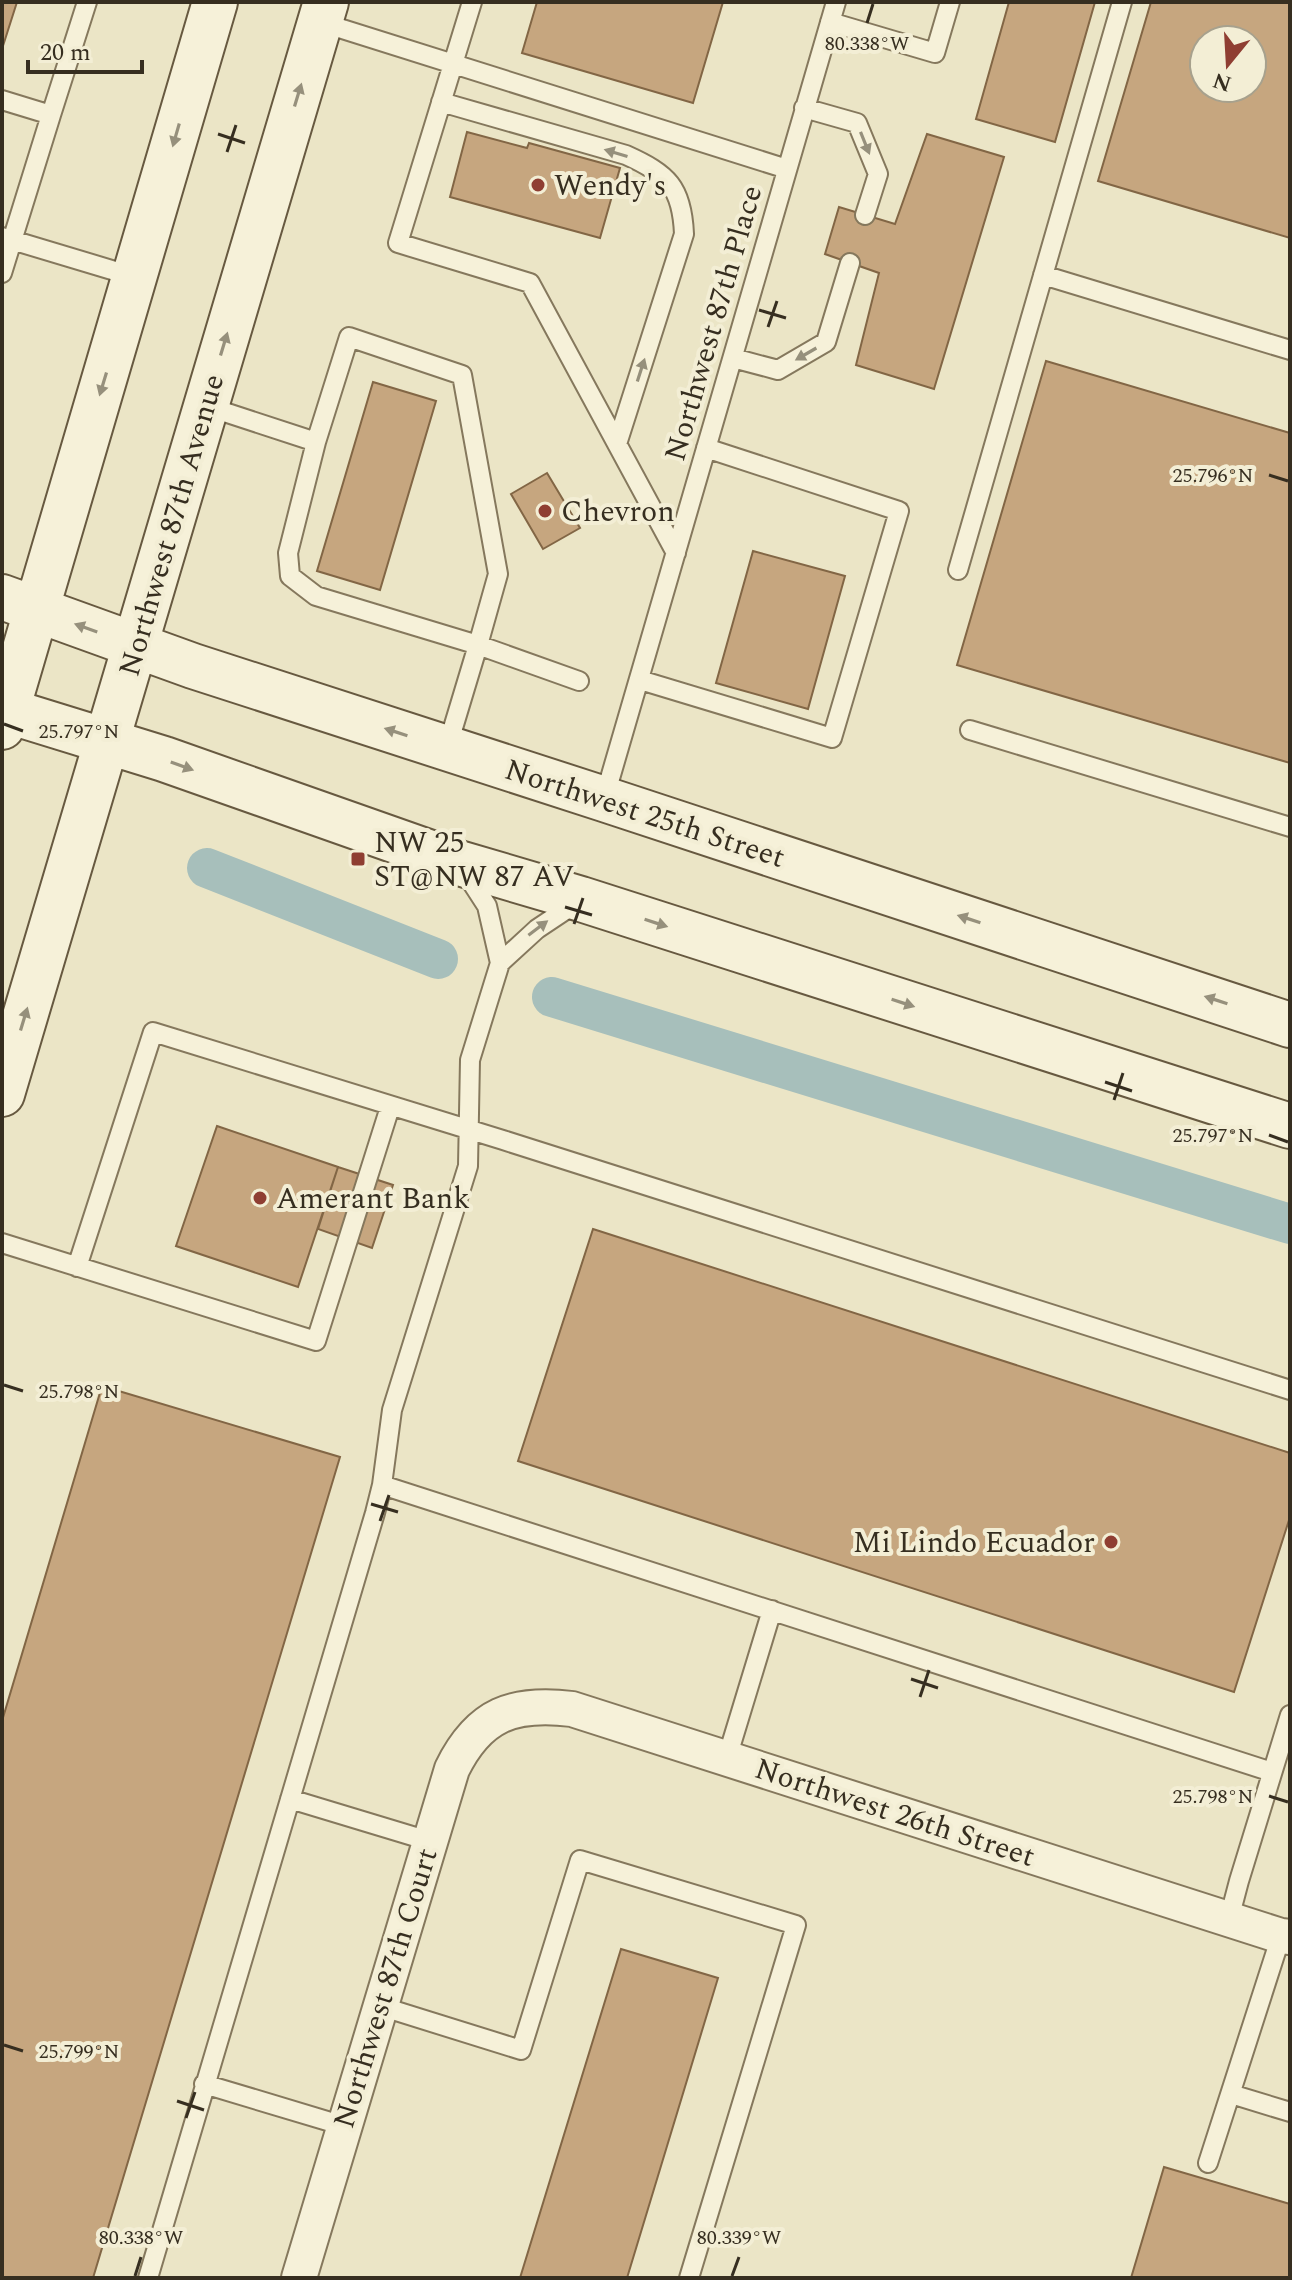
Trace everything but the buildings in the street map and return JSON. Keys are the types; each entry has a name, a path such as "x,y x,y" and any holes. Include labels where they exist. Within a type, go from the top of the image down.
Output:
{"main road":[{"path":"215,2 135,277 19,603 4,715 164,759 459,863 581,899 1290,1126"},
{"name":"Northwest 87th Avenue","path":"2,1094 323,12"},
{"name":"Northwest 25th Street","path":"19,603 136,646 1290,1025"}],"street":[{"name":"Northwest 26th Street","path":"499,1716 540,1706 572,1709 1285,1936"},
{"name":"Northwest 87th Court","path":"299,2278 448,1780 461,1751 486,1722 499,1716"}],"lane":[{"path":"2,273 7,238 87,2"},
{"path":"472,2 398,243 530,283 676,553"},
{"name":"Northwest 87th Place","path":"604,799 836,2"},
{"path":"830,22 935,53 950,2"},
{"path":"958,570 1122,2"},
{"path":"323,12 453,64 787,169"},
{"path":"2,100 51,115"},
{"path":"441,102 626,155 654,168 671,184 683,209 684,234 617,444"},
{"path":"804,108 857,123 878,174 865,215"},
{"path":"7,238 135,277"},
{"path":"733,358 778,370 826,342 850,263"},
{"path":"1043,275 1290,350"},
{"path":"447,748 478,645 498,574 462,375 349,337 316,442 288,553 290,576 316,596 478,645 579,681"},
{"path":"206,406 316,442"},
{"path":"640,680 832,738 899,511 706,448"},
{"path":"970,730 1290,827"},
{"path":"148,2278 382,1485 392,1410 468,1166 470,1060 500,963 487,906 459,863"},
{"path":"500,963 537,929 581,899"},
{"path":"77,1267 153,1032 1290,1390"},
{"path":"2,1243 316,1341 390,1107"},
{"path":"382,1485 1272,1772"},
{"path":"727,1758 772,1610"},
{"path":"1229,1919 1290,1715"},
{"path":"290,1799 429,1841"},
{"path":"380,2006 521,2050 580,1860 796,1925 689,2278"},
{"path":"1208,2163 1285,1936"},
{"path":"204,2084 344,2126"},
{"path":"1231,2094 1290,2112"}],"waterway":[{"path":"207,868 438,959"},
{"path":"552,997 1290,1224"}],"place":[{"name":"Wendy's","path":"538,185"},
{"name":"Chevron","path":"545,511"},
{"name":"NW 25 ST@NW 87 AV","path":"358,859"},
{"name":"Amerant Bank","path":"260,1198"},
{"name":"Mi Lindo Ecuador","path":"1111,1542"}]}
